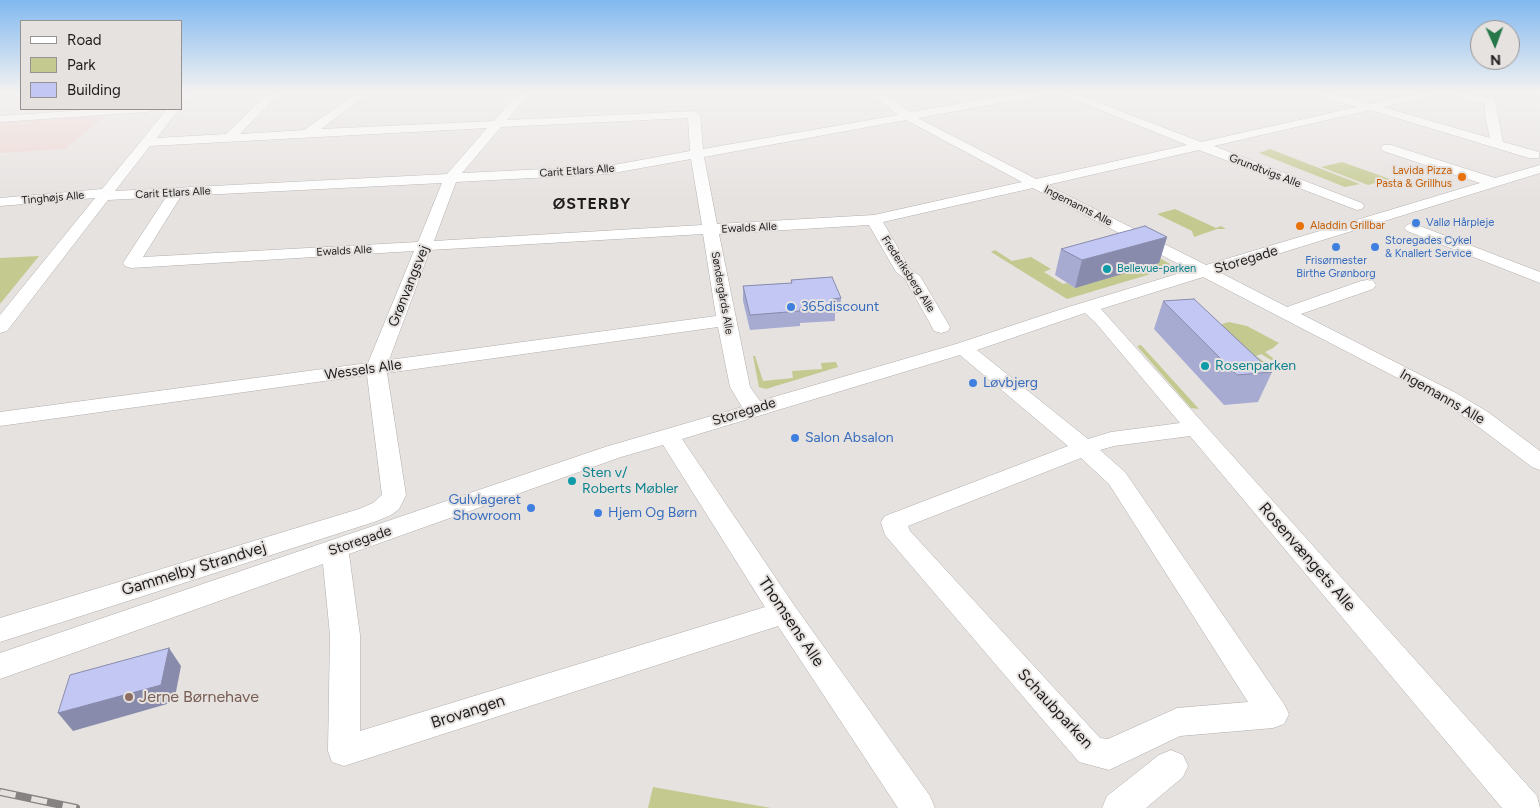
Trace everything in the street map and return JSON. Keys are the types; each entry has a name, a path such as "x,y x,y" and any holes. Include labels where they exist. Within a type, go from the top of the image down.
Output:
{"street":[{"path":"0,327 157,130"},
{"path":"229,138 237,130"},
{"path":"307,134 313,130"},
{"path":"147,142 389,130"},
{"name":"Grønvangsvej","path":"387,506 394,495 376,368 450,179 492,130"},
{"name":"Søndergårds Alle","path":"695,130 697,155 726,320 740,387 754,409"},
{"name":"Carit Etlars Alle","path":"105,195 176,193 608,170 833,130"},
{"name":"Ingemanns Alle","path":"933,130 1465,407 1540,462"},
{"name":"Grundtvigs Alle","path":"1159,130 1357,206"},
{"name":"Ewalds Alle","path":"176,193 131,263 874,220 1272,130"},
{"path":"1448,130 1534,155"},
{"path":"1494,130 1497,144"},
{"path":"1387,148 1495,183"},
{"name":"Storegade","path":"0,666 613,452 964,348 1089,307 1540,169"},
{"name":"Tinghøjs Alle","path":"0,202 105,195"},
{"name":"Frederiksberg Alle","path":"874,220 904,272 912,276 941,327"},
{"path":"1412,228 1540,278"},
{"path":"1286,313 1367,285"},
{"name":"Rosenvængets Alle","path":"1089,307 1101,318 1525,808"},
{"name":"Wessels Alle","path":"0,418 116,404 726,320"},
{"name":"Schaubparken","path":"964,348 1084,448 1117,478 1273,714 1177,722 1109,755 1091,751 898,535 894,522 1084,448 1111,439 1196,428"},
{"name":"Thomsens Alle","path":"668,435 784,613 918,808"},
{"name":"Gammelby Strandvej","path":"0,630 368,515 387,506"},
{"name":"Brovangen","path":"335,550 345,635 344,751 784,613"},
{"path":"1119,808 1171,766"}],"shaded area":[{"path":"0,130 89,130 65,149 0,153"}],"green space":[{"path":"1270,149 1360,184 1345,187 1259,153"},
{"path":"1342,162 1390,179 1368,185 1321,167"},
{"path":"1175,209 1216,228 1221,226 1226,229 1217,229 1194,237 1192,231 1157,214"},
{"path":"1144,249 1170,264 1171,268 1067,299 991,252 995,250 1012,261 1031,257 1051,269 1044,272 1063,284 1067,283 1075,288"},
{"path":"39,256 0,304 0,258"},
{"path":"1229,322 1247,326 1279,343 1265,352 1274,359 1271,360 1261,354 1256,356 1266,363 1263,364 1219,325"},
{"path":"1141,345 1199,409 1191,408 1137,346"},
{"path":"753,356 755,356 763,381 793,378 792,371 822,369 821,363 836,362 838,367 766,389 759,387"},
{"path":"653,787 771,808 648,808"}],"building":[{"path":"1145,226 1167,237 1082,260 1061,249"},
{"path":"832,277 841,298 833,299 836,306 800,308 800,311 750,315 743,286 792,283 791,280"},
{"path":"1194,299 1272,372 1237,375 1163,301"},
{"path":"169,648 161,685 58,713 70,675"}],"railway":[{"path":"0,792 76,808"}],"place":[{"name":"Lavida Pizza Pasta & Grillhus","path":"1462,177"},
{"name":"Vallø Hårpleje","path":"1416,223"},
{"name":"Aladdin Grillbar","path":"1300,226"},
{"name":"Frisørmester Birthe Grønborg","path":"1336,247"},
{"name":"Storegades Cykel & Knallert Service","path":"1375,247"},
{"name":"Bellevue-parken","path":"1107,269"},
{"name":"365discount","path":"791,307"},
{"name":"Rosenparken","path":"1205,366"},
{"name":"Løvbjerg","path":"973,383"},
{"name":"Salon Absalon","path":"795,438"},
{"name":"Sten v/ Roberts Møbler","path":"572,481"},
{"name":"Gulvlageret Showroom","path":"531,508"},
{"name":"Hjem Og Børn","path":"598,513"},
{"name":"Jerne Børnehave","path":"129,697"}],"district":[{"name":"ØSTERBY","path":"592,204"}]}
